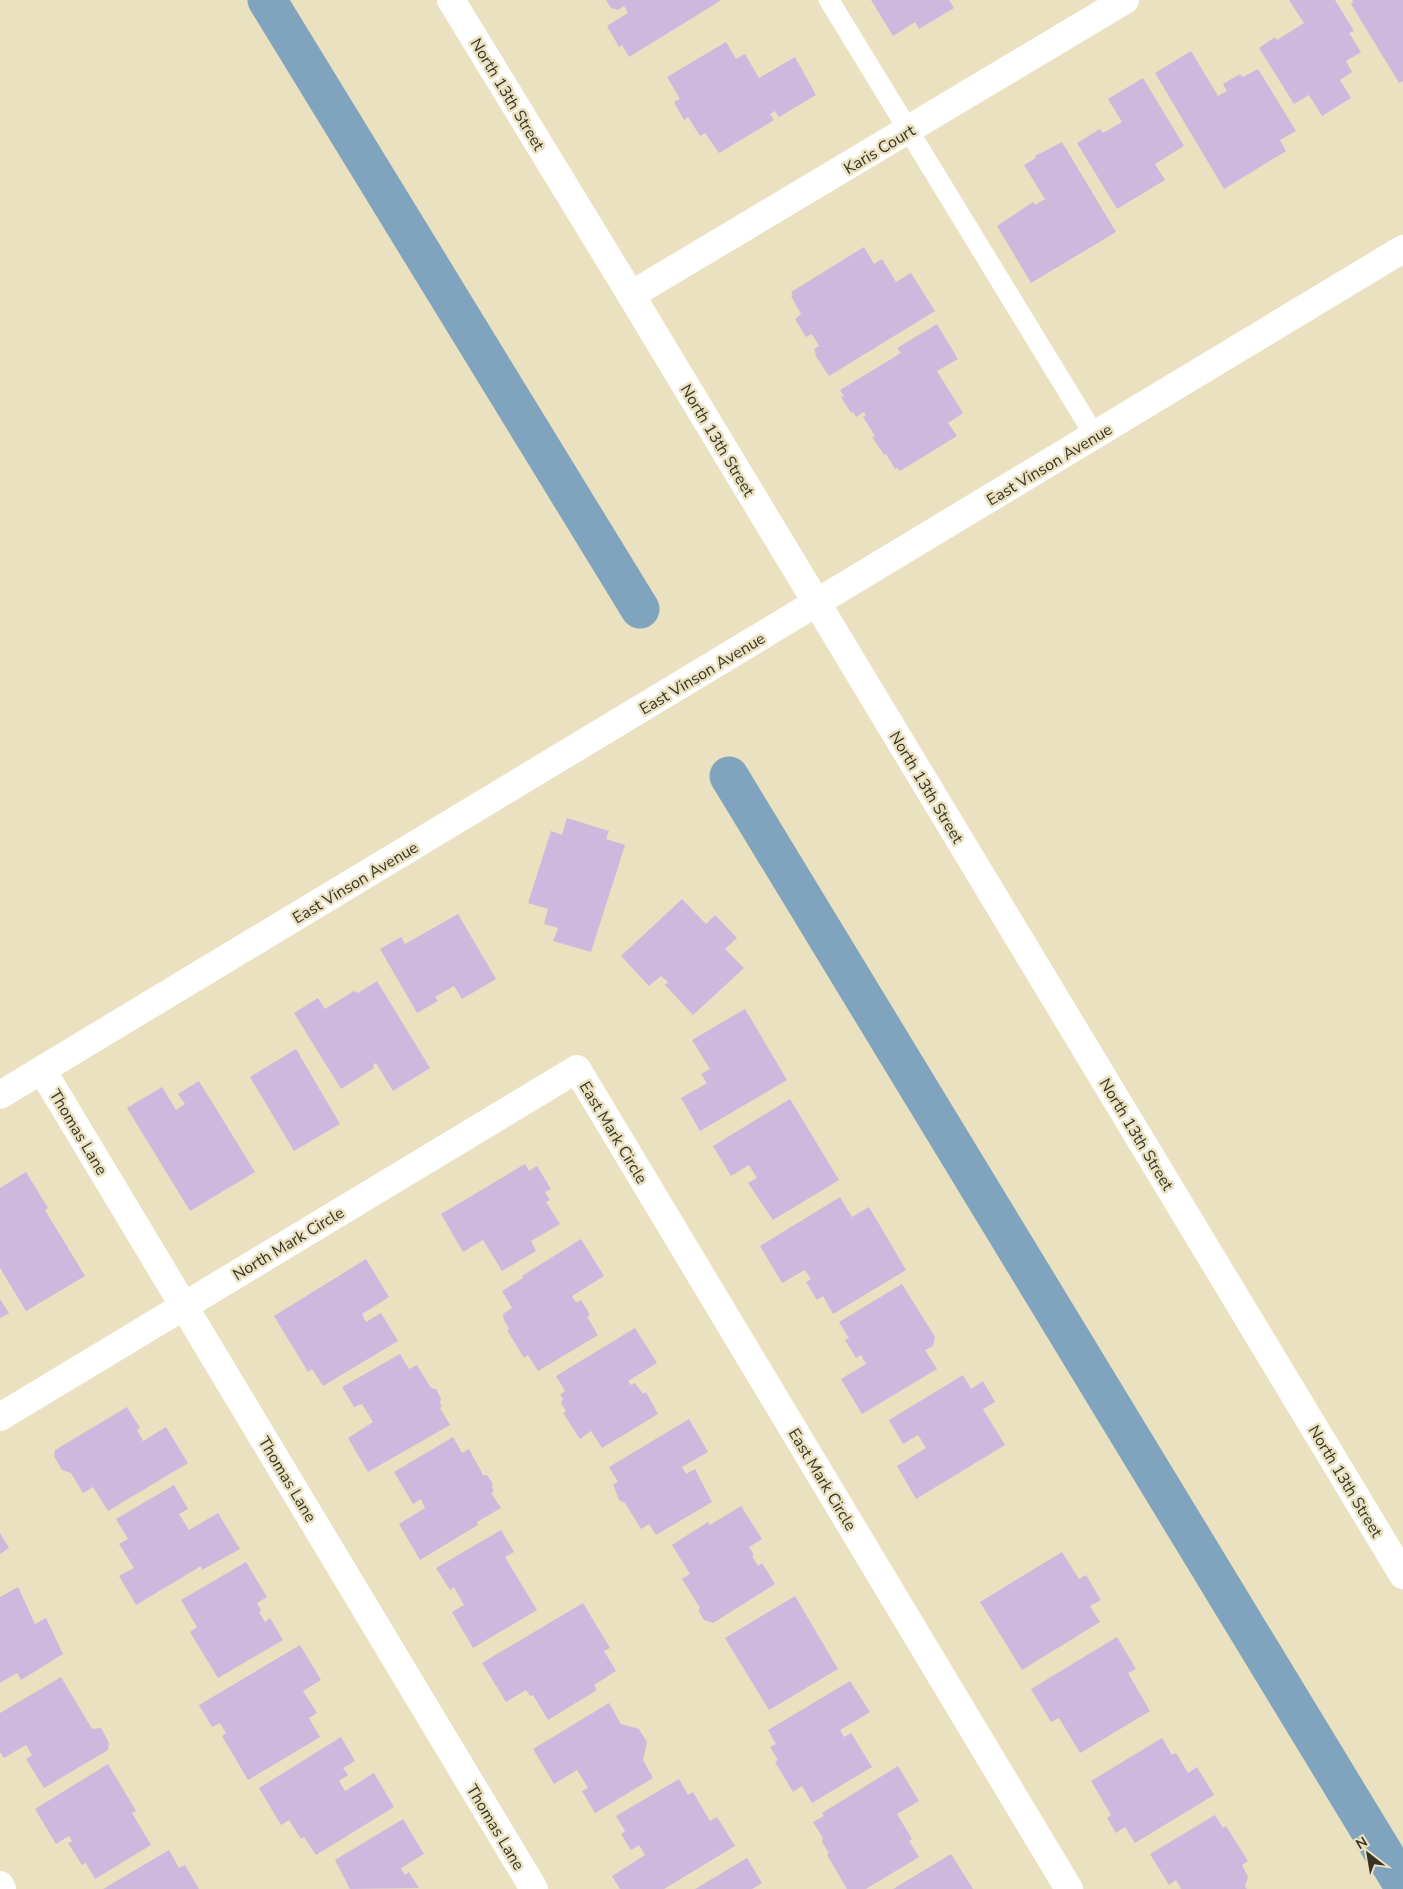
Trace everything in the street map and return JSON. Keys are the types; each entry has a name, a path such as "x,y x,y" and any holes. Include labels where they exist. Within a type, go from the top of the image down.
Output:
{"street":[{"name":"North 13th Street","path":"451,0 1403,1575"},
{"name":"Karis Court","path":"631,295 909,131 1125,0"},
{"name":"East Vinson Avenue","path":"0,1096 1403,249"},
{"name":"North Mark Circle","path":"0,1417 577,1069"},
{"name":"East Mark Circle","path":"577,1069 1069,1889"},
{"name":"Thomas Lane","path":"42,1070 534,1889"},
{"path":"0,1885 2,1889"}],"lane":[{"path":"829,0 1095,436"}],"building":[{"path":"606,0 720,1 629,57 622,45 619,47 607,26 628,13 624,6 618,10 611,8"},
{"path":"871,0 949,0 954,8 919,29 915,22 893,36"},
{"path":"1289,0 1335,0 1354,31 1349,33 1361,52 1346,61 1352,72 1340,80 1351,98 1322,116 1309,95 1294,104 1259,48 1275,37 1277,40 1304,23"},
{"path":"1352,0 1403,0 1403,81 1399,83 1351,4"},
{"path":"726,42 736,59 745,54 759,78 795,57 816,95 779,117 775,111 770,114 774,120 719,153 705,133 700,136 688,117 684,120 674,102 680,99 667,77"},
{"path":"1191,51 1218,96 1227,91 1223,84 1240,74 1243,77 1258,69 1296,131 1280,140 1286,151 1224,189 1155,73"},
{"path":"1143,78 1184,146 1155,164 1165,180 1117,209 1077,143 1100,129 1103,133 1122,122 1108,99"},
{"path":"1062,142 1116,232 1031,283 997,226 1033,202 1035,205 1045,199 1024,165 1036,158 1035,156"},
{"path":"864,247 874,264 882,259 896,282 911,273 935,311 829,376 815,355 814,349 819,346 812,334 806,337 795,319 801,314 791,296 793,295 791,292"},
{"path":"937,324 958,359 937,371 963,413 948,423 957,436 900,471 897,468 895,469 872,437 875,436 863,417 866,415 864,412 856,417 853,412 851,413 841,397 844,396 840,390 901,353 897,348"},
{"path":"567,818 609,831 606,839 625,845 591,952 553,941 558,928 544,924 548,909 528,903 551,831 562,835"},
{"path":"682,899 706,924 715,915 737,938 725,949 744,968 693,1015 665,985 668,982 661,976 649,986 621,956"},
{"path":"458,914 496,979 462,999 454,986 435,997 438,1001 417,1013 380,949 401,937 405,944"},
{"path":"377,981 430,1068 393,1091 376,1063 373,1065 374,1068 341,1089 294,1013 318,998 325,1009 354,991 358,993"},
{"path":"745,1009 787,1080 700,1131 681,1098 707,1083 701,1074 710,1069 692,1040"},
{"path":"296,1049 340,1124 294,1151 250,1077"},
{"path":"199,1081 255,1172 190,1211 127,1108 162,1087 176,1110 185,1104 178,1094"},
{"path":"790,1099 839,1180 773,1220 748,1183 757,1178 749,1165 731,1176 713,1146"},
{"path":"525,1164 529,1171 537,1166 551,1189 545,1192 550,1200 546,1202 560,1224 531,1241 536,1251 502,1271 483,1240 463,1252 441,1214"},
{"path":"26,1172 48,1208 45,1210 85,1276 26,1311 0,1268 0,1188"},
{"path":"840,1197 852,1217 869,1207 906,1270 833,1314 823,1296 817,1300 806,1282 811,1279 805,1270 782,1283 760,1246"},
{"path":"581,1239 604,1276 572,1296 576,1303 581,1300 590,1315 587,1317 598,1335 538,1371 528,1355 524,1358 507,1330 509,1329 503,1314 512,1308 502,1291 523,1278 522,1276"},
{"path":"366,1259 389,1297 362,1314 366,1322 381,1313 398,1341 323,1386 312,1369 308,1372 274,1316"},
{"path":"902,1284 935,1337 933,1346 925,1350 937,1369 862,1414 841,1379 866,1364 861,1355 856,1358 845,1340 849,1338 839,1322"},
{"path":"0,1299 9,1313 0,1318"},
{"path":"635,1328 657,1363 628,1381 631,1385 635,1383 643,1394 646,1392 658,1414 602,1448 591,1431 580,1439 563,1413 566,1411 561,1403 563,1399 560,1395 565,1391 556,1376"},
{"path":"400,1354 409,1369 417,1365 431,1388 436,1389 441,1399 442,1407 440,1408 450,1425 368,1472 348,1438 373,1422 362,1404 354,1407 342,1387"},
{"path":"963,1375 971,1389 983,1381 995,1402 983,1409 1005,1445 916,1499 897,1466 926,1448 918,1435 903,1444 889,1420"},
{"path":"127,1407 140,1428 137,1430 143,1441 166,1427 188,1463 108,1511 93,1487 83,1493 71,1473 62,1470 54,1456 55,1450"},
{"path":"689,1419 708,1452 682,1467 686,1474 695,1469 712,1502 656,1535 649,1524 641,1529 625,1503 619,1500 613,1484 618,1482 609,1467"},
{"path":"453,1437 462,1453 469,1449 483,1475 487,1475 493,1484 494,1492 491,1493 501,1508 477,1522 478,1525 420,1560 399,1524 425,1508 421,1499 413,1504 394,1472"},
{"path":"174,1485 188,1509 179,1514 189,1530 218,1513 240,1549 202,1570 201,1566 136,1605 119,1576 134,1568 119,1544 128,1539 116,1519"},
{"path":"741,1506 762,1539 749,1547 754,1555 752,1556 758,1566 762,1563 775,1584 713,1623 704,1620 698,1610 700,1608 682,1579 690,1574 672,1545 708,1522 710,1525"},
{"path":"501,1530 514,1552 505,1557 537,1610 473,1648 452,1612 464,1605 454,1587 450,1590 436,1568"},
{"path":"0,1533 9,1548 0,1554"},
{"path":"1062,1552 1079,1579 1086,1575 1101,1600 1090,1606 1100,1622 1022,1670 980,1602"},
{"path":"246,1562 267,1597 257,1603 261,1610 259,1612 265,1622 270,1618 283,1640 218,1678 190,1632 197,1627 181,1600"},
{"path":"18,1587 35,1624 46,1618 63,1654 21,1680 17,1673 0,1683 0,1597"},
{"path":"795,1596 838,1669 769,1710 725,1638"},
{"path":"583,1603 610,1648 604,1651 616,1671 594,1685 597,1690 548,1720 533,1695 530,1696 526,1690 506,1702 482,1663"},
{"path":"1117,1637 1136,1669 1128,1673 1150,1711 1080,1753 1059,1718 1051,1722 1031,1689"},
{"path":"300,1645 321,1680 303,1691 317,1713 309,1718 320,1737 248,1780 222,1736 226,1733 220,1723 212,1727 199,1705"},
{"path":"61,1677 92,1729 101,1728 109,1743 108,1750 44,1788 26,1759 32,1755 26,1745 4,1758 0,1752 0,1713"},
{"path":"850,1681 870,1712 840,1730 844,1737 851,1733 872,1767 812,1803 802,1786 793,1792 775,1762 778,1760 770,1747 776,1744 768,1730"},
{"path":"609,1703 621,1724 639,1729 647,1742 643,1760 653,1778 595,1813 582,1791 588,1788 577,1770 554,1784 533,1749"},
{"path":"341,1737 355,1761 343,1768 348,1775 339,1781 345,1791 374,1773 394,1807 316,1855 304,1837 301,1839 289,1820 281,1825 259,1788"},
{"path":"1162,1738 1172,1755 1176,1753 1188,1773 1197,1767 1214,1795 1135,1843 1125,1827 1116,1833 1107,1818 1111,1815 1091,1781"},
{"path":"108,1764 136,1811 132,1813 151,1845 95,1879 86,1863 82,1865 68,1843 72,1841 69,1836 56,1844 35,1809"},
{"path":"898,1766 919,1801 897,1814 912,1839 909,1841 919,1857 866,1889 847,1889 827,1855 829,1853 822,1842 823,1838 813,1822 824,1816 822,1813"},
{"path":"679,1779 688,1795 693,1792 710,1821 717,1817 735,1846 664,1889 620,1889 612,1876 645,1855 639,1845 631,1850 621,1834 625,1831 616,1816"},
{"path":"1215,1815 1223,1828 1226,1826 1248,1861 1242,1865 1248,1877 1245,1886 1247,1889 1181,1889 1176,1880 1169,1885 1150,1854"},
{"path":"403,1819 424,1854 401,1868 405,1875 409,1872 419,1888 350,1889 335,1860"},
{"path":"169,1850 179,1868 185,1865 199,1889 103,1889"},
{"path":"951,1854 973,1889 893,1889"},
{"path":"747,1858 762,1883 752,1889 695,1889"}],"waterway":[{"path":"267,0 640,609"},
{"path":"729,776 1403,1885"}]}
